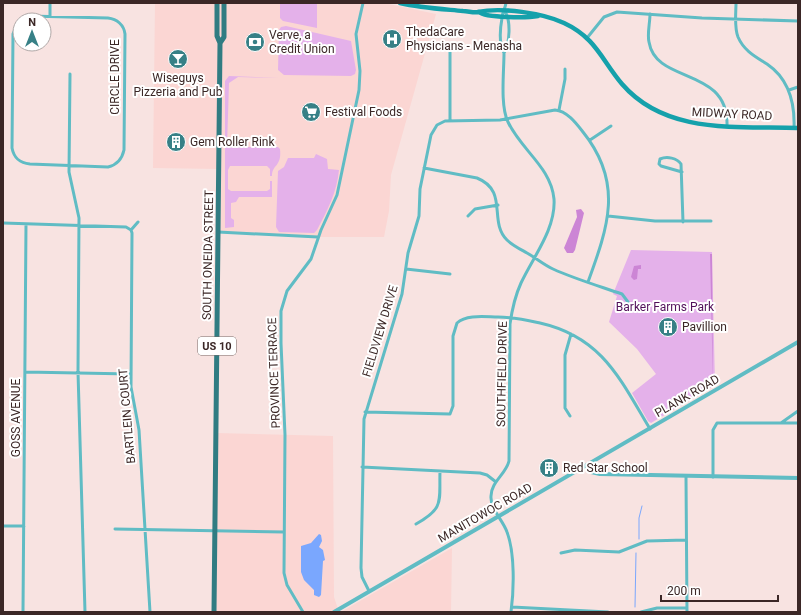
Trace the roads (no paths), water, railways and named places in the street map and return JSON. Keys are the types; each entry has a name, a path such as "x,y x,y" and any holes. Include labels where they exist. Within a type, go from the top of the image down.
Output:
{"highway":[{"name":"SOUTH ONEIDA STREET","path":"214,612 220,43 217,36 217,3"},
{"name":"SOUTH ONEIDA STREET","path":"220,43 224,37 224,3"}],"main road":[{"name":"MIDWAY ROAD","path":"400,3 502,16 529,18 538,16"},
{"name":"MIDWAY ROAD","path":"479,12 482,9 530,13 563,23 587,38 598,50 624,86 651,108 665,115 687,122 727,126 796,128"}],"street":[{"name":"PROVINCE TERRACE","path":"303,612 284,577 285,435 281,311 287,291 312,259 318,237 337,195 359,90 360,71 356,34 362,3"},
{"path":"506,3 505,11 508,16"},
{"path":"736,3 738,37 744,47 776,72 789,90 793,104 796,128"},
{"name":"SOUTHFIELD DRIVE","path":"505,11 502,16 501,47 504,53 504,98 506,119 511,129 545,174 552,192 554,205 551,223 518,290 511,317 509,461 506,470 496,482 491,495 492,504 508,533 514,583 511,612"},
{"path":"587,38 604,17 612,13 798,21"},
{"path":"650,14 649,42 654,56 665,65 714,90 724,103 727,111 727,126"},
{"name":"CIRCLE DRIVE","path":"14,52 12,148 15,157 25,164 108,167 115,164 122,156 124,150 124,30 118,22 112,18 52,16"},
{"name":"SOUTHFIELD DRIVE","path":"504,53 508,47 508,16"},
{"path":"450,48 450,121"},
{"path":"565,69 565,79 559,110 572,119 590,140 601,161 606,176 609,194 605,234 588,282"},
{"path":"70,74 69,166 79,225 78,372 85,612"},
{"path":"789,90 798,87"},
{"name":"FIELDVIEW DRIVE","path":"370,591 362,577 360,568 363,424 365,412 402,294 410,246 419,216 420,192 424,168 434,128 440,122 506,119 559,110"},
{"path":"590,140 611,126"},
{"path":"682,172 661,166 659,164 660,159 666,157 678,160 681,164 682,172 684,222"},
{"path":"424,168 480,180 496,196 498,206 498,222 502,234 510,243 555,270 622,294 628,302"},
{"path":"468,216 475,210 498,206"},
{"path":"608,216 655,221 711,221"},
{"path":"3,223 126,227 131,230 138,222"},
{"name":"GOSS AVENUE","path":"22,612 26,224"},
{"name":"BARTLEIN COURT","path":"131,230 132,396 138,422 146,529 150,612"},
{"path":"218,232 318,237"},
{"path":"406,269 450,274"},
{"path":"365,412 450,414 453,406 453,336 457,323 468,318 511,317 552,326 571,334 594,348 611,365 650,429"},
{"path":"570,416 565,408 564,355 571,334"},
{"name":"PLANK ROAD","path":"586,466 798,342"},
{"path":"25,372 131,374"},
{"path":"781,423 798,411"},
{"path":"713,477 713,430 715,424 720,422 798,423"},
{"path":"586,466 591,472 600,474 798,478"},
{"name":"MANITOWOC ROAD","path":"334,612 586,466"},
{"path":"362,467 484,474 496,482"},
{"path":"416,524 431,516 438,507 440,471"},
{"path":"641,612 657,608 687,610 686,476"},
{"path":"3,526 24,526"},
{"path":"115,529 284,532"},
{"path":"562,553 575,550 619,552 647,541 686,540"},
{"path":"512,607 607,612"}],"water":[{"path":"319,534 321,535 322,541 319,547 323,550 325,560 323,561 321,595 319,597 314,595 314,590 304,580 301,572 301,546 311,543"}],"waterway":[{"path":"639,539 639,518 642,506"},
{"path":"635,607 636,553"}],"place":[{"name":"ThedaCare Physicians - Menasha","path":"392,39"},
{"name":"Verve, a Credit Union","path":"255,42"},
{"name":"Wiseguys Pizzeria and Pub","path":"178,59"},
{"name":"Festival Foods","path":"311,112"},
{"name":"Gem Roller Rink","path":"176,142"},
{"name":"Pavillion","path":"668,327"},
{"name":"Red Star School","path":"549,468"}],"park label":[{"name":"Barker Farms Park","path":"665,307"}]}
